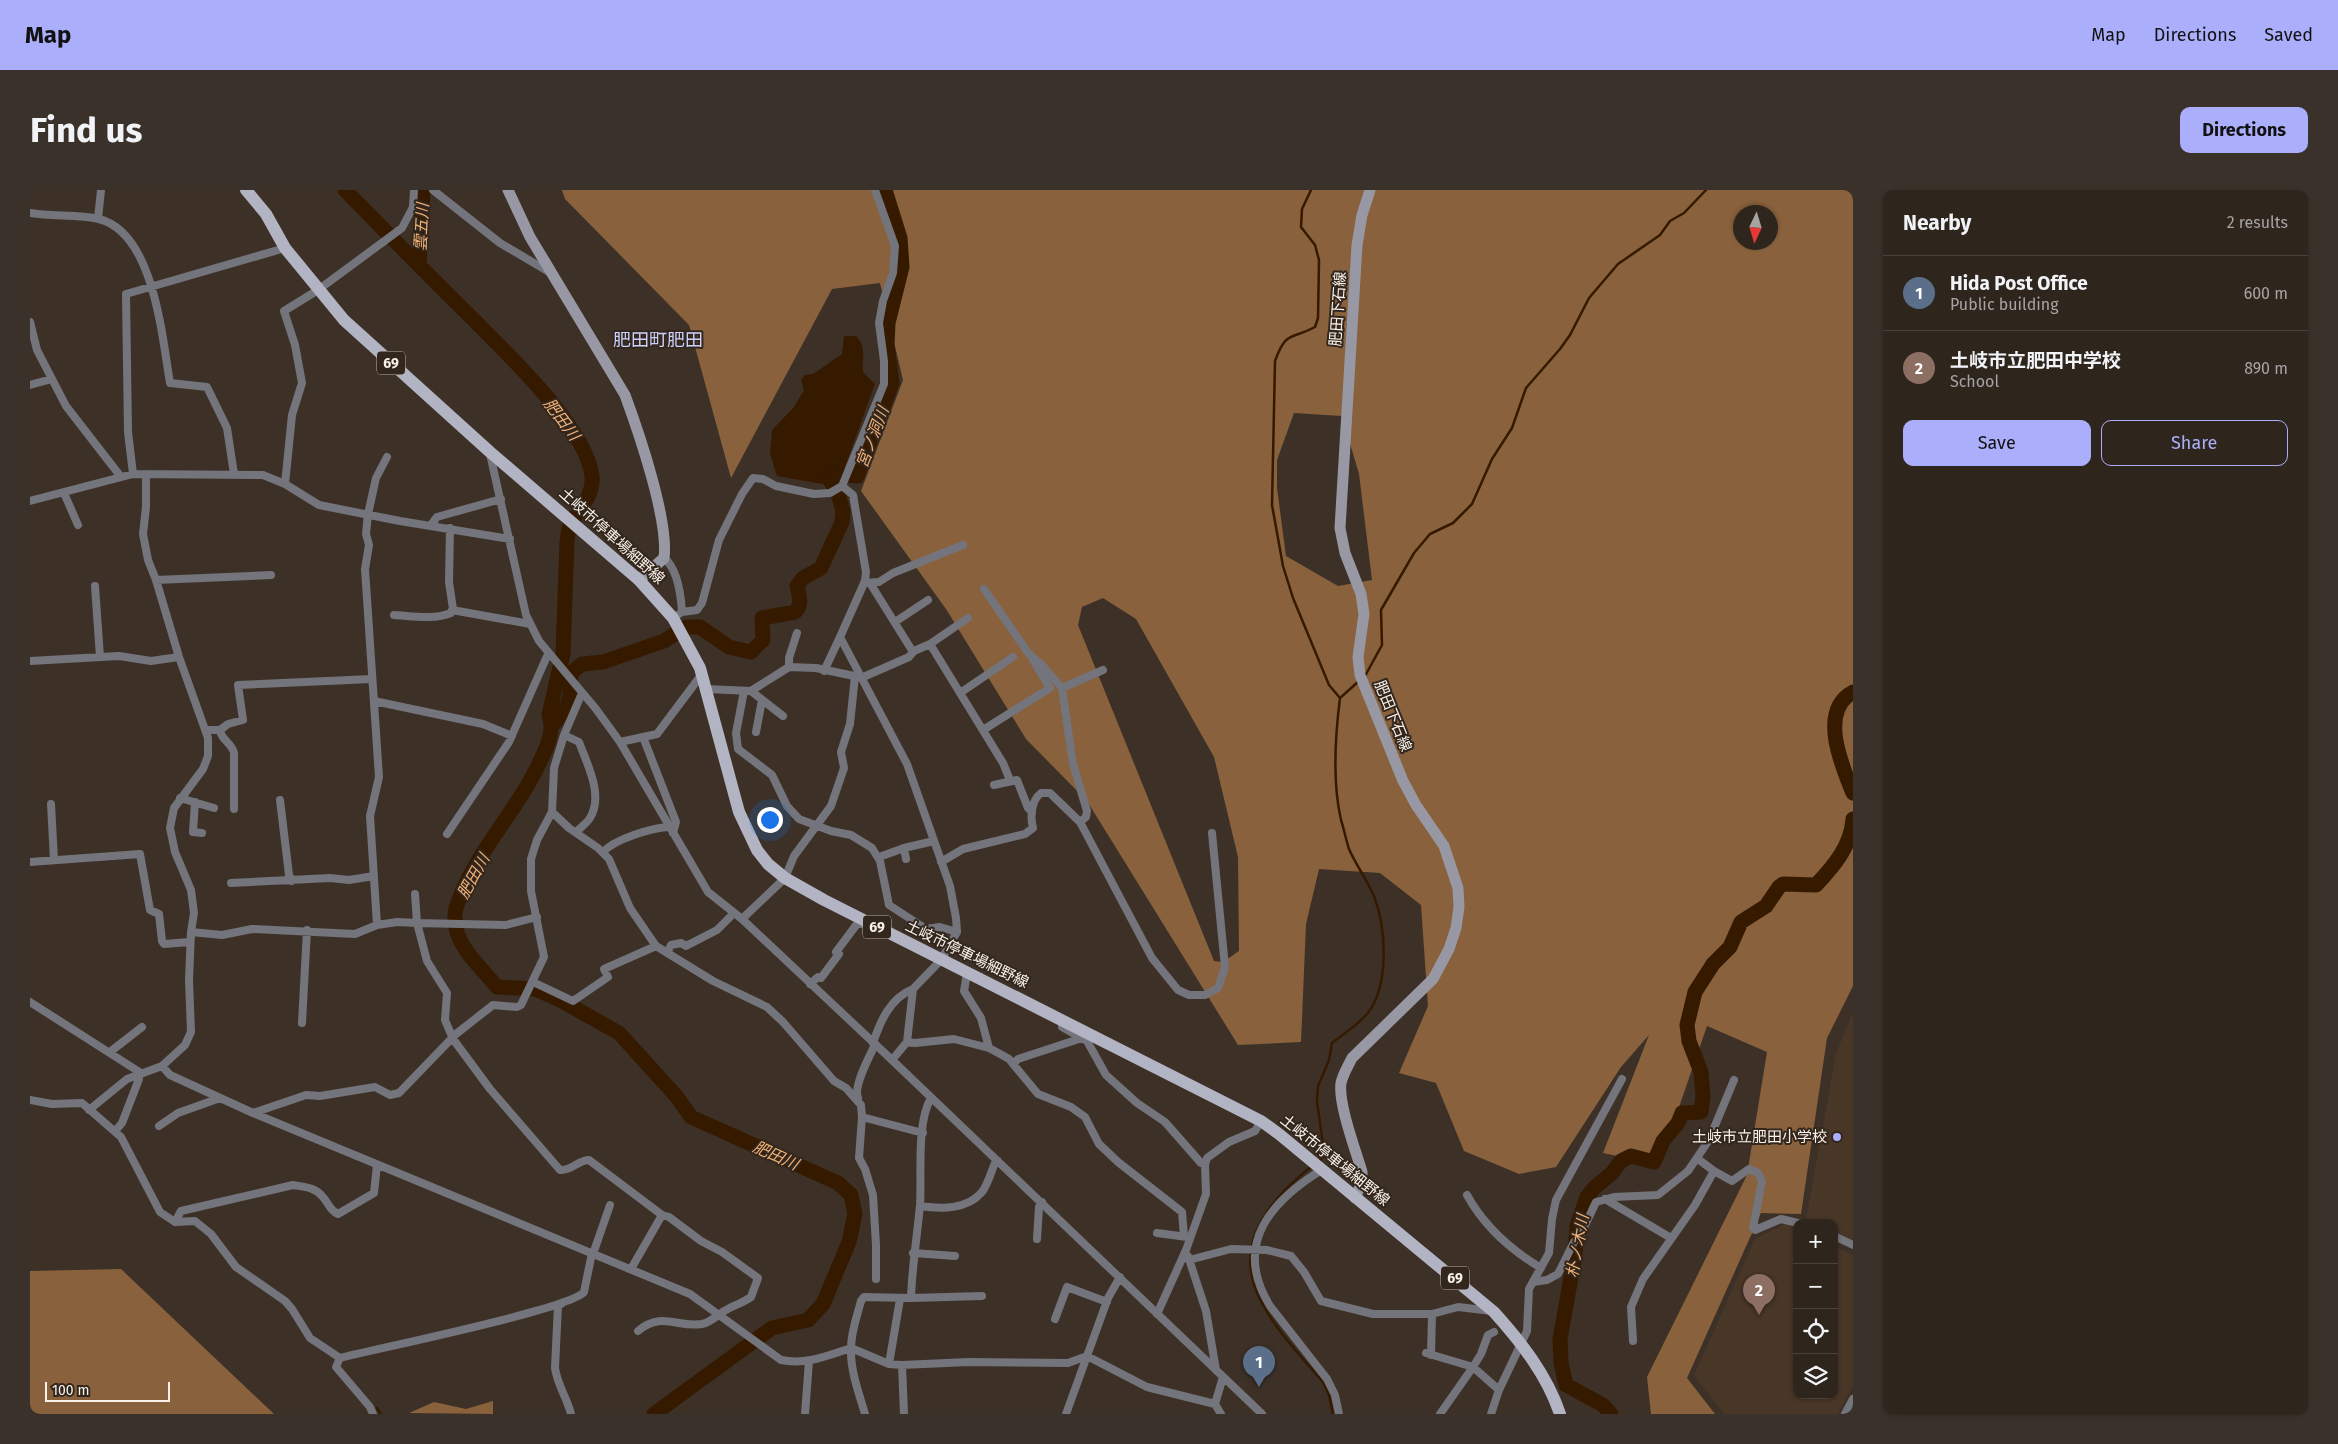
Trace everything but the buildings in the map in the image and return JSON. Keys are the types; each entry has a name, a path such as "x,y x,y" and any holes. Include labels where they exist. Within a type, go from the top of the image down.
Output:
{"main road":[{"name":"土岐市停車場細野線","path":"246,190 266,214 285,248 344,320 490,452 563,512 678,615 702,674 739,812 747,831 768,864 785,878 864,920 1261,1121 1319,1165 1355,1198 1468,1288 1492,1311 1522,1342 1544,1380 1560,1414"},
{"path":"508,190 530,237 626,395 660,512 664,538 664,558 639,580"},
{"name":"肥田下石線","path":"1355,1198 1362,1182 1362,1172 1341,1099 1341,1084 1345,1071 1352,1058 1433,979 1449,949 1456,928 1459,907 1458,888 1444,846 1416,805 1403,781 1360,675 1358,657 1364,614 1361,594 1344,553 1340,528 1357,245 1362,215 1370,190"}],"street":[{"path":"98,219 101,190"},
{"path":"285,484 292,415 302,383 295,345 284,312 318,290 402,228 413,207 414,190"},
{"path":"433,190 500,243 551,273"},
{"path":"664,558 670,562 680,596 678,615 697,610 702,602 719,540 742,494 754,478 763,479 776,486 814,494 830,493 842,486 884,384 884,362 879,323 883,300 893,273 895,246 875,190"},
{"path":"30,214 98,219 114,226 130,240 152,286 170,383 207,387 227,428 234,474"},
{"path":"134,474 128,432 126,294 285,248"},
{"path":"30,322 31,334 37,350 66,406 121,477"},
{"path":"30,385 52,380"},
{"path":"490,452 530,624 548,654 596,708 620,742 708,892 742,919 892,1060 1262,1414"},
{"path":"377,925 370,816 379,777 365,578 369,545 366,534 368,514 376,478 387,457"},
{"path":"30,501 134,474 263,475 285,484 319,505 431,526 510,538"},
{"path":"89,1110 128,1079 162,1066 185,1045 191,1032 190,942 194,918 192,895 175,852 170,828 174,808 203,769 208,756 208,738 179,657 156,580 148,560 143,534 146,507 146,474"},
{"path":"824,671 867,583 866,564 854,495 842,486"},
{"path":"64,493 78,525"},
{"path":"431,526 437,517 501,498"},
{"path":"450,528 449,582 452,610"},
{"path":"867,583 884,580 893,574 962,545"},
{"path":"156,580 271,575"},
{"path":"867,583 913,652"},
{"path":"95,586 100,657"},
{"path":"984,589 1032,657 1062,688 1074,764 1087,811 1086,817 1080,822"},
{"path":"894,622 928,600"},
{"path":"394,615 442,617 452,610 530,624"},
{"path":"957,932 940,927 926,929 889,906 879,857 867,843 855,837 837,833 799,819 793,814 772,775 738,749 736,733 748,691 789,666 816,668 859,677 909,657 913,652 930,644 968,618"},
{"path":"789,666 789,658 797,634"},
{"path":"840,637 859,677 907,764 950,886 957,932 941,960 913,989 904,993 881,1020 874,1044 857,1084 856,1093 858,1101"},
{"path":"930,644 1003,763 1010,780"},
{"path":"447,834 499,759 512,736 548,654"},
{"path":"30,661 119,656 151,661 179,657"},
{"path":"960,693 1013,657"},
{"path":"983,730 1050,688 1032,657"},
{"path":"1062,688 1103,670"},
{"path":"620,742 657,734 702,674"},
{"path":"742,919 785,878 794,856 831,806 844,768 840,752 850,724 859,677"},
{"path":"206,730 220,730 228,724 243,720 238,685 372,678"},
{"path":"706,689 748,691 783,716"},
{"path":"252,1113 306,1096 320,1096 374,1087 390,1095 399,1092 453,1039 493,1005 517,1007 521,1005 544,957 530,881 531,859 537,840 552,812 554,768 564,735 582,693"},
{"path":"756,732 762,700"},
{"path":"374,701 483,724 512,736"},
{"path":"220,730 221,736 234,753 234,809"},
{"path":"564,735 578,742 595,786 594,804 590,818 576,832"},
{"path":"643,737 676,822 671,830"},
{"path":"994,785 1017,780 1028,808 1032,812"},
{"path":"941,862 963,849 1025,834 1032,828 1032,812 1035,798 1041,793 1050,794 1080,822 1152,958 1178,990 1189,995 1205,995 1218,988 1225,967 1212,833"},
{"path":"180,798 214,808"},
{"path":"280,800 292,881"},
{"path":"195,802 193,832 202,833"},
{"path":"51,804 54,860"},
{"path":"552,812 603,852 613,868 630,908 656,946 713,981 767,1008 783,1022 834,1081 846,1088 861,1105 859,1158 865,1169 873,1195 876,1279"},
{"path":"603,852 608,847 636,834 671,830"},
{"path":"879,857 904,848 934,841"},
{"path":"904,848 906,859"},
{"path":"30,862 140,854 150,910 159,914 162,941 164,944 190,942"},
{"path":"231,883 330,878 349,880 374,876"},
{"path":"415,894 417,923 428,961 447,993 445,1020 453,1039 490,1089 560,1170 567,1171 584,1160 589,1160 662,1215 669,1217 701,1241 722,1252 758,1278 751,1297 719,1314 710,1322 702,1324 658,1321 644,1326 638,1331"},
{"path":"666,953 671,945 681,943 686,946 717,930 734,913"},
{"path":"191,932 222,935 252,929 307,930 355,934 377,925 397,922 506,925 537,918"},
{"path":"810,984 818,977 821,978 826,974 839,954 836,952 857,924 861,924 864,920"},
{"path":"302,1023 307,930"},
{"path":"533,982 573,1001 608,977 604,969 656,946"},
{"path":"967,973 964,991 981,1018 989,1048"},
{"path":"892,1060 907,1042 913,989"},
{"path":"30,1002 110,1052 139,1074"},
{"path":"1052,1014 1054,1022 1082,1038 1091,1046 1106,1075 1137,1103 1165,1122 1201,1163 1205,1164"},
{"path":"110,1052 142,1027"},
{"path":"1013,1064 1018,1060 1082,1038"},
{"path":"907,1042 915,1043 954,1039 989,1048 1013,1064 1038,1094 1071,1107 1085,1117 1099,1144 1118,1162 1182,1212 1187,1238 1186,1250 1156,1314"},
{"path":"162,1066 170,1075 252,1113 690,1294 781,1360 794,1362 809,1361 851,1348 889,1364 902,1365 968,1362 1068,1363 1087,1356 1147,1387 1215,1404 1221,1414"},
{"path":"116,1130 122,1123 139,1079 139,1074"},
{"path":"1491,1414 1499,1390 1522,1342 1528,1323 1528,1298 1533,1282 1549,1253 1556,1200 1622,1079"},
{"path":"1533,1282 1547,1280 1558,1274 1574,1242 1580,1236 1596,1202 1605,1198 1658,1195 1688,1171 1698,1159 1709,1140 1734,1080"},
{"path":"159,1126 178,1113 214,1102 220,1098"},
{"path":"911,1298 913,1253 920,1206 923,1119 931,1098"},
{"path":"30,1100 52,1104 82,1103 116,1130 160,1212 175,1222 195,1221 211,1234 236,1267 285,1301 310,1338 340,1358 561,1304 581,1296 584,1292 592,1253 610,1204"},
{"path":"862,1117 922,1133"},
{"path":"1187,1238 1206,1194 1205,1164 1207,1158 1229,1142 1255,1131 1261,1121"},
{"path":"1698,1159 1732,1181 1749,1169 1758,1173 1762,1181 1753,1228 1755,1230 1781,1219 1793,1222"},
{"path":"920,1206 953,1207 968,1203 982,1191 995,1163 998,1161"},
{"path":"175,1222 181,1211 293,1185 310,1187 322,1196 331,1211 338,1214 374,1193 378,1165"},
{"path":"1319,1165 1277,1205 1264,1223 1251,1249 1265,1298 1280,1322 1327,1379 1335,1395 1339,1414"},
{"path":"1633,1341 1631,1307 1643,1279 1695,1205 1714,1171"},
{"path":"1467,1195 1474,1208 1517,1254 1541,1268"},
{"path":"1605,1198 1671,1238"},
{"path":"1037,1239 1039,1206 1042,1202"},
{"path":"631,1269 662,1215"},
{"path":"1157,1233 1187,1238"},
{"path":"1838,1238 1853,1245"},
{"path":"1189,1260 1231,1249 1267,1250 1294,1257 1320,1301 1373,1314 1432,1314 1458,1307 1492,1311"},
{"path":"1186,1250 1206,1311 1216,1370"},
{"path":"913,1253 955,1256"},
{"path":"1066,1414 1107,1302 1120,1277"},
{"path":"1055,1319 1067,1287 1107,1302"},
{"path":"865,1414 855,1379 851,1348 861,1301 864,1297 900,1299 982,1296"},
{"path":"889,1364 900,1299"},
{"path":"561,1304 558,1305 555,1368 556,1376 565,1394 571,1414"},
{"path":"1432,1314 1429,1354 1474,1367 1499,1390"},
{"path":"1440,1414 1474,1367 1488,1335 1494,1332"},
{"path":"340,1358 336,1368 370,1406 373,1414"},
{"path":"805,1414 809,1361"},
{"path":"902,1365 904,1414"},
{"path":"1215,1404 1223,1377"},
{"path":"1845,1414 1853,1399"}],"shaded area":[{"path":"562,190 1853,190 1853,986 1827,1038 1801,1214 1761,1213 1687,1378 1715,1414 1651,1414 1647,1377 1747,1175 1767,1052 1707,1026 1659,1165 1603,1153 1649,1035 1621,1067 1556,1167 1519,1174 1464,1151 1436,1083 1399,1073 1428,1006 1421,905 1380,873 1319,869 1306,924 1301,1042 1238,1045 1087,801 1026,739 946,609 861,491 903,380 880,283 832,289 731,478 689,325 565,199","holes":["1294,413 1342,416 1359,474 1372,580 1338,586 1286,556 1277,488 1277,460","1103,598 1136,619 1214,757 1238,857 1239,951 1223,962 1214,961 1078,625 1082,607"]},
{"path":"844,336 856,336 862,344 863,372 875,384 842,475 823,484 777,476 770,454 772,430 794,407 804,390 801,380 805,375 813,374 842,354"},
{"name":"土岐市立肥田小学校","path":"1853,1013 1853,1240 1838,1234 1838,1219 1806,1219 1836,1053"},
{"path":"1787,1223 1793,1226 1793,1399 1838,1399 1838,1248 1853,1255 1853,1386 1838,1414 1724,1414 1694,1375 1755,1239"},
{"path":"121,1269 274,1414 30,1414 30,1271"},
{"path":"493,1401 493,1414 409,1413 434,1402 466,1409"}],"waterway":[{"name":"肥田川","path":"345,190 506,352 544,393 576,436 587,457 592,476 589,495 571,523 568,532 563,654 549,715 551,725 549,740 533,775 485,849 464,888 455,914 456,929 461,942 470,956 497,987 535,989 560,1000 619,1033 677,1097 691,1117 838,1183 851,1195 855,1214 849,1242 823,1304 808,1320 772,1328 654,1414"},
{"name":"雲五川","path":"419,264 423,190"},
{"name":"宮ノ洞川","path":"553,725 567,706 570,696 571,673 582,664 603,662 664,641 686,627 700,627 729,647 751,652 763,640 762,618 795,612 799,606 800,600 797,586 803,578 821,568 842,522 843,511 837,490 829,479 838,474 857,476 892,383 887,345 888,323 902,267 900,238 885,190"},
{"path":"1311,190 1302,209 1301,227 1315,245 1319,260 1318,318 1315,327 1286,340 1275,361 1272,505 1283,566 1293,598 1329,685 1340,698"},
{"path":"1365,676 1382,645 1381,610 1414,553 1430,534 1453,523 1472,504 1492,459 1512,428 1526,388 1570,335 1589,298 1618,264 1660,235 1670,221 1684,213 1706,190"},
{"path":"1319,1161 1324,1151 1317,1102 1318,1086 1329,1060 1332,1043 1355,1026 1367,1014 1374,1002 1379,988 1384,956 1378,909 1374,896 1349,849 1341,820 1336,790 1336,743 1340,698 1359,681"},
{"name":"朴ノ木川","path":"1853,692 1842,701 1837,712 1835,725 1839,754 1853,793"},
{"name":"朴ノ木川","path":"1611,1414 1603,1405 1566,1385 1561,1363 1560,1339 1575,1255 1577,1226 1587,1197 1594,1188 1612,1173 1621,1161 1631,1156 1654,1162 1663,1141 1678,1123 1682,1113 1701,1112 1703,1096 1701,1072 1689,1041 1687,1025 1695,992 1713,964 1730,947 1741,922 1766,906 1779,887 1783,884 1816,885 1823,878 1845,847 1852,829 1853,819"},
{"path":"1312,1166 1296,1179 1269,1209 1259,1226 1252,1244 1250,1262 1253,1282 1268,1314 1298,1354 1323,1382 1329,1395 1333,1414"},
{"path":"377,1408 381,1414"}],"place":[{"name":"土岐市立肥田小学校","path":"1837,1137"},
{"name":"土岐市立肥田中学校","path":"1759,1315"},
{"name":"Hida Post Office","path":"1259,1387"}],"district":[{"name":"肥田町肥田","path":"658,340"}]}
